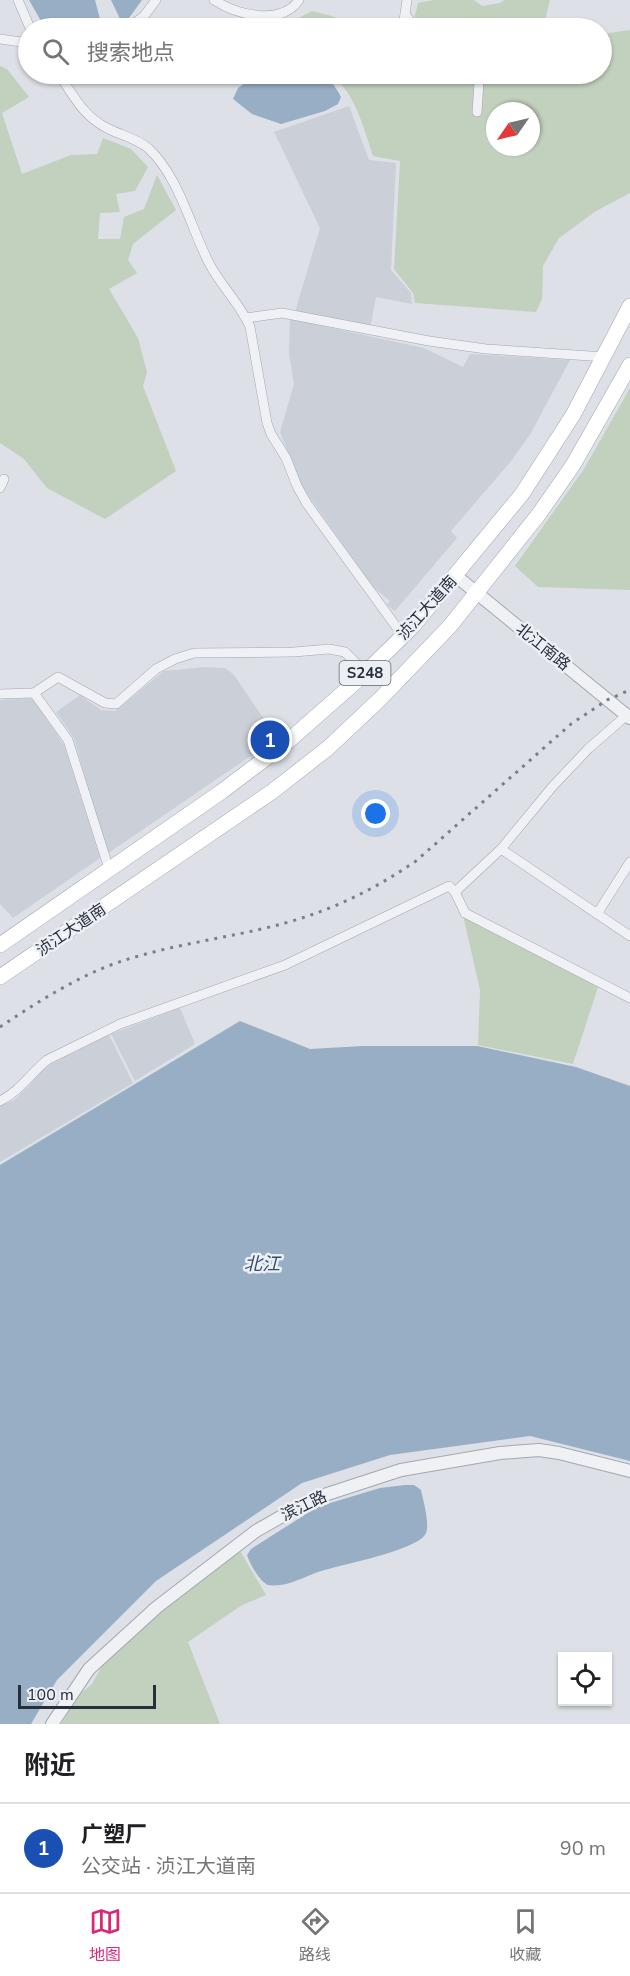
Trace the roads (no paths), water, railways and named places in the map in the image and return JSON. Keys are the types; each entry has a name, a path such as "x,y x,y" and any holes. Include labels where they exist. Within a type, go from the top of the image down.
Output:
{"main road":[{"name":"浈江大道南","path":"0,945 221,792 286,743 403,636 456,576 522,494 573,415 630,306"},
{"name":"浈江大道南","path":"0,977 236,818 328,748 404,675 477,593 556,489 630,365"}],"street":[{"path":"18,0 26,18"},
{"path":"141,18 156,0"},
{"path":"214,0 234,10 276,15 288,12 299,0"},
{"path":"404,18 407,0"},
{"path":"405,14 408,18"},
{"path":"0,39 18,42"},
{"path":"67,84 88,116 107,128 138,141 156,158 174,187 211,267 250,327 267,423 286,458 297,486 307,504 403,636"},
{"path":"477,112 479,84"},
{"path":"246,318 282,313 429,341 486,349 604,357"},
{"name":"北江南路","path":"456,576 628,717"},
{"path":"0,694 34,693 58,677 105,703 116,704 156,669 175,659 194,653 329,649 345,652 366,672"},
{"path":"34,693 68,740 109,869"},
{"path":"455,892 501,849 553,786 588,749 628,717"},
{"path":"501,849 630,936"},
{"path":"597,914 630,861"},
{"path":"0,1101 12,1095 47,1060 120,1024 285,965 448,886 455,892 465,913 630,998"},
{"name":"滨江路","path":"52,1724 89,1669 157,1606 256,1531 312,1499 401,1470 501,1453 539,1450 630,1471"}],"water":[{"path":"29,0 95,0 100,18 39,18"},
{"path":"111,0 142,0 129,18 120,18"},
{"path":"244,84 333,84 341,97 338,104 325,111 281,124 252,114 233,99 238,88"},
{"name":"北江","path":"240,1021 310,1049 363,1046 477,1046 576,1067 630,1086 630,1461 530,1436 390,1455 302,1483 156,1581 57,1680 31,1724 0,1724 0,1165"},
{"path":"414,1485 421,1490 427,1520 425,1535 406,1547 321,1571 282,1585 268,1585 261,1580 247,1555 251,1549 317,1507 380,1488"}],"railway":[{"path":"0,1027 70,984 116,963 163,950 285,923 337,905 385,881 416,861 571,724 607,700 630,690"}],"place":[{"name":"广塑厂","path":"270,740"}]}
